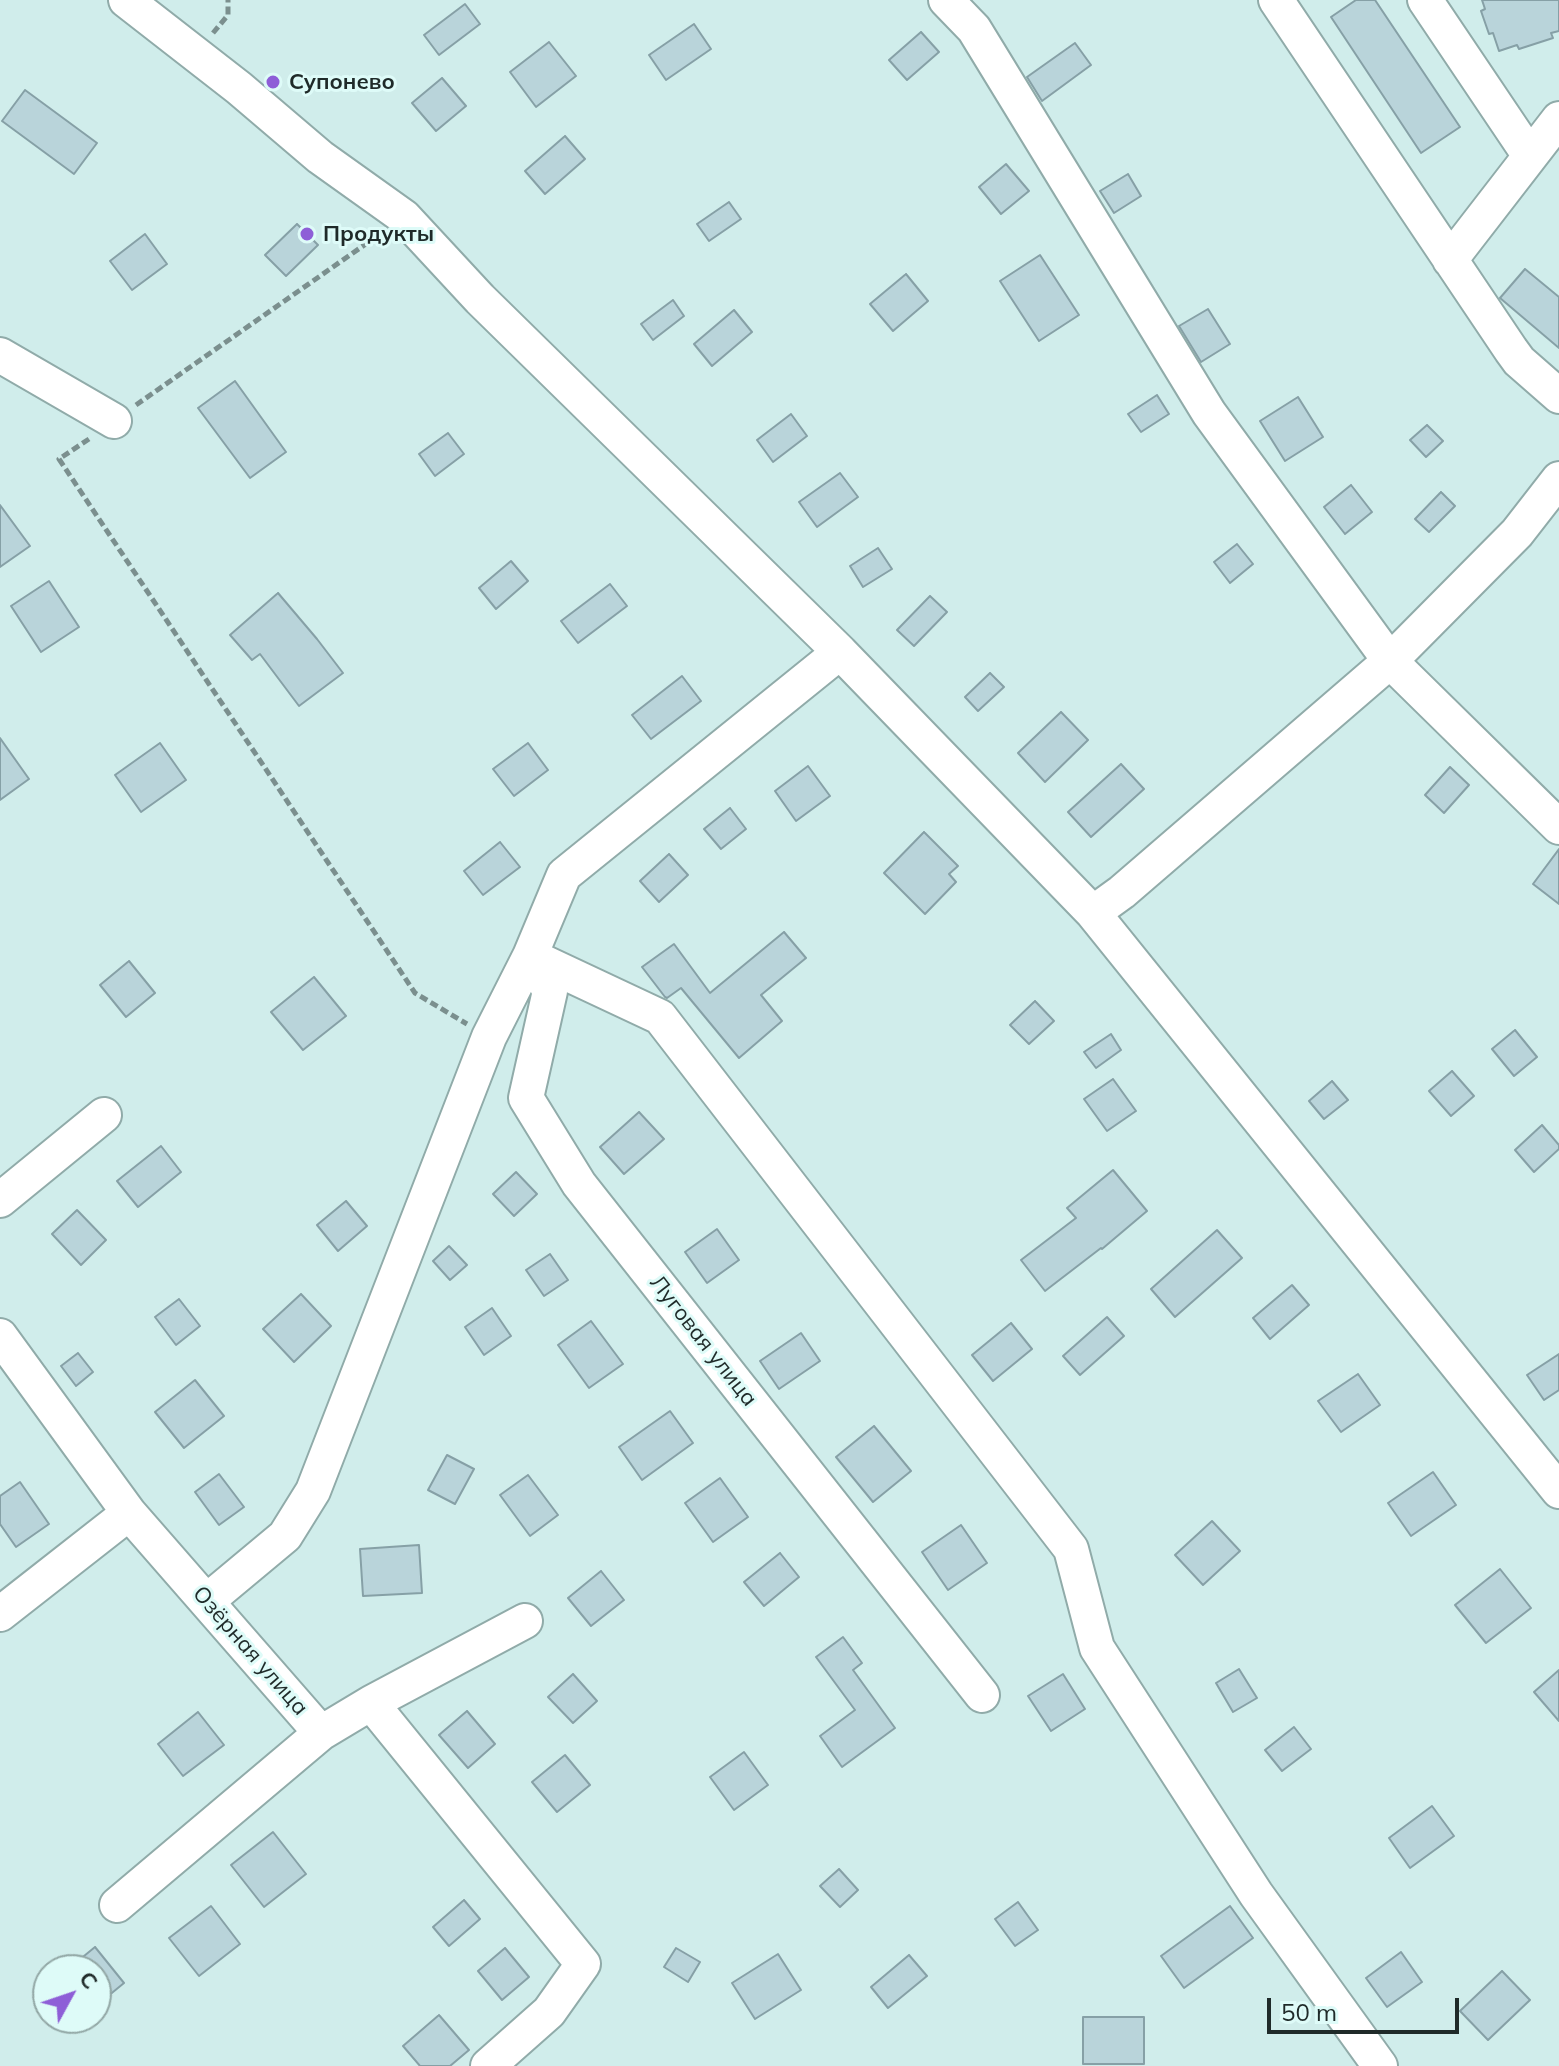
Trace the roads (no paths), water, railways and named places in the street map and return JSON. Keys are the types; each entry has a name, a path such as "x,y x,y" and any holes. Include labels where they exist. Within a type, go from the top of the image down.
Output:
{"street":[{"path":"126,0 320,157 404,217 491,310 840,652 1093,913 1559,1491"},
{"path":"946,0 974,29 1209,413 1390,661 1559,827"},
{"path":"1276,0 1515,356 1559,396"},
{"path":"1425,0 1530,156"},
{"path":"1450,260 1559,119"},
{"path":"0,355 114,421"},
{"path":"1093,913 1134,882 1390,661 1517,533 1559,479"},
{"path":"207,1601 285,1536 313,1491 489,1037 530,956 564,875 840,652"},
{"path":"530,956 660,1017 1071,1549 1097,1648 1256,1894 1380,2066"},
{"name":"Луговая улица","path":"530,956 550,991 526,1098 579,1184 982,1695"},
{"path":"0,1200 104,1115"},
{"name":"Озёрная улица","path":"0,1336 129,1513 321,1733 525,1621"},
{"path":"0,1614 129,1513"},
{"path":"371,1703 583,1964 549,2012 488,2066"},
{"path":"117,1905 321,1733"}],"place":[{"name":"Супонево","path":"273,82"},
{"name":"Продукты","path":"307,234"}]}
